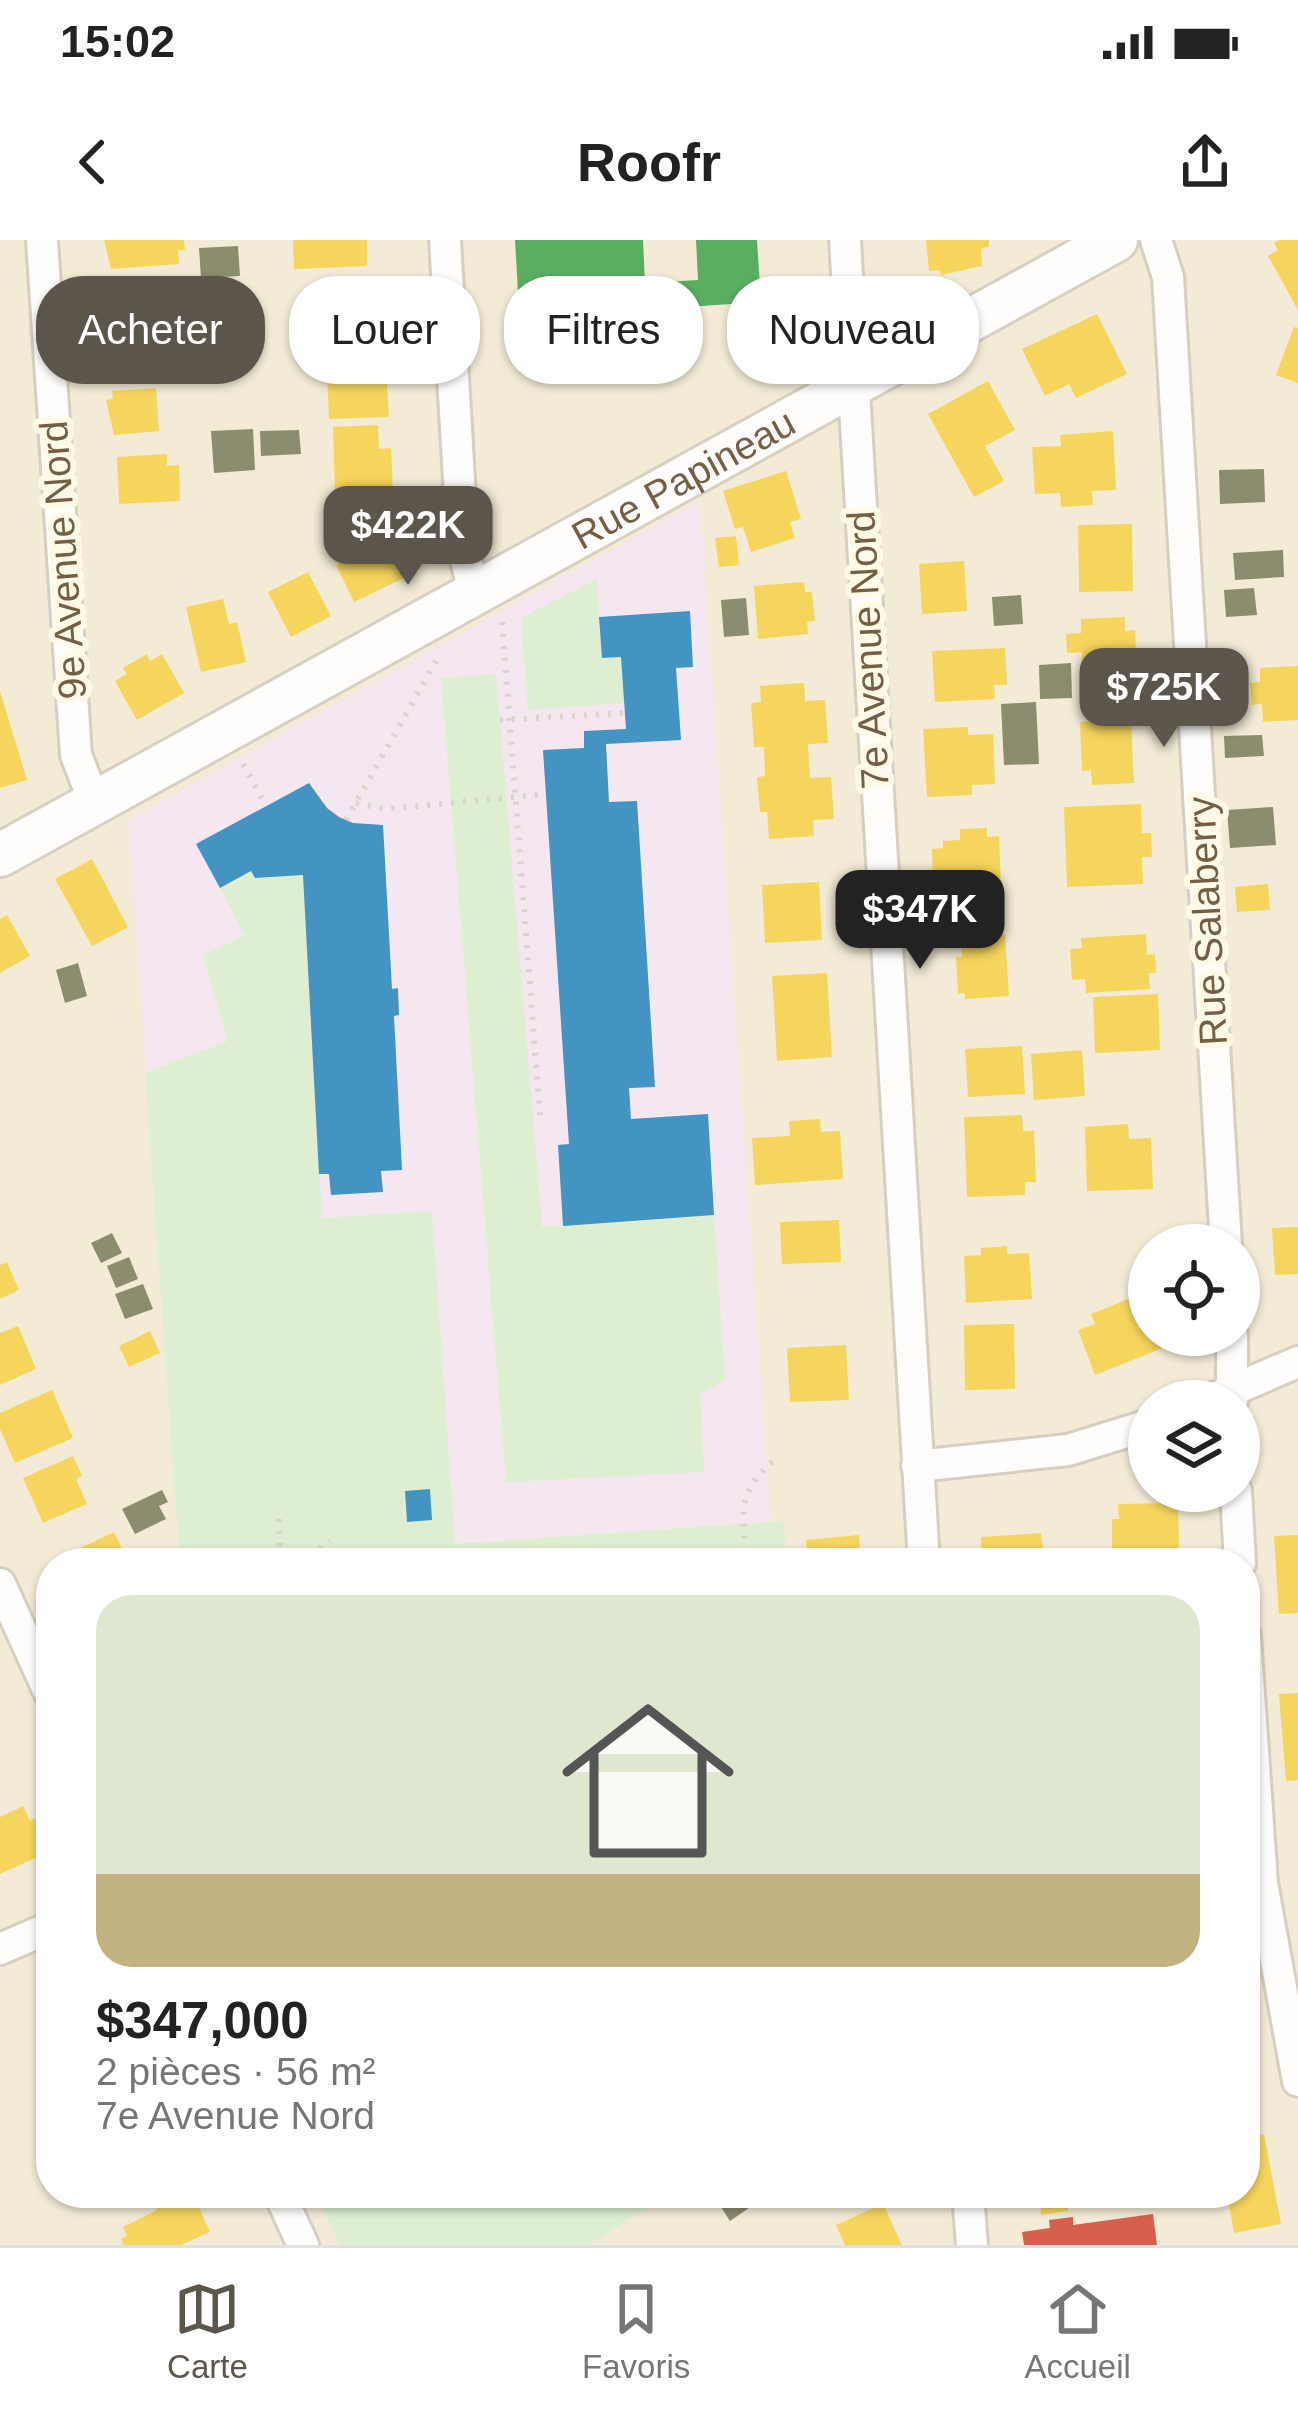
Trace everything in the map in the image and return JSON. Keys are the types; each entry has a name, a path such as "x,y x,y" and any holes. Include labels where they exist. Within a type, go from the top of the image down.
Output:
{"street":[{"name":"9e Avenue Nord","path":"42,240 76,755 95,804"},
{"path":"445,240 463,548 488,608"},
{"name":"7e Avenue Nord","path":"845,240 924,1548"},
{"name":"Rue Papineau","path":"0,855 488,608 852,386 1116,240"},
{"name":"Rue Salaberry","path":"1156,240 1168,278 1225,1224"},
{"path":"1260,1380 1298,1362"},
{"path":"917,1466 1068,1450 1128,1433"},
{"path":"1237,1512 1239,1548"},
{"path":"0,1584 36,1663"},
{"path":"1260,1853 1298,2081"},
{"path":"0,1949 36,1933"},
{"path":"286,2208 303,2245"},
{"path":"969,2208 972,2245"}],"path":[{"path":"488,608 514,797 540,1114"},
{"path":"346,820 441,653"},
{"path":"504,720 625,713"},
{"path":"243,764 266,806"},
{"path":"356,803 385,809 546,794"},
{"path":"746,1548 746,1490 755,1475 774,1461"},
{"path":"279,1519 280,1548"},
{"path":"320,1548 330,1541"}],"shaded area":[{"path":"0,240 1298,240 1298,2245 0,2245"},
{"path":"700,500 771,1522 455,1544 452,1510 178,1524 128,820"}],"green space":[{"path":"597,579 602,658 621,657 625,703 528,710 521,618"},
{"path":"496,674 542,1227 714,1215 725,1380 700,1394 704,1472 506,1482 441,678"},
{"path":"251,871 255,878 303,875 322,1218 432,1211 455,1544 784,1521 785,1548 179,1548 145,1073 228,1041 203,955 245,936 220,888"},
{"path":"323,2208 647,2208 588,2245 340,2245"}],"building: Logements":[{"path":"104,240 184,240 185,250 178,250 179,264 111,269"},
{"path":"293,240 367,240 367,266 294,269"},
{"path":"926,240 989,240 989,247 981,248 982,266 941,275 940,270 929,271"},
{"path":"1298,240 1298,310 1268,256 1278,250 1274,243"},
{"path":"1097,314 1127,374 1076,398 1069,384 1045,396 1022,349"},
{"path":"1294,327 1298,328 1298,383 1276,375"},
{"path":"988,381 1015,430 985,446 1004,481 974,497 928,414"},
{"path":"328,384 387,384 389,417 329,419"},
{"path":"156,388 159,431 114,435 106,400 113,399 112,391"},
{"path":"378,425 379,449 391,448 393,491 335,494 333,427"},
{"path":"1113,431 1116,490 1092,491 1093,505 1061,507 1060,493 1035,494 1032,447 1061,446 1060,435"},
{"path":"167,454 167,466 179,465 180,501 119,504 117,457"},
{"path":"786,471 801,519 790,522 795,538 751,552 743,527 735,529 723,491"},
{"path":"1132,524 1133,591 1079,592 1078,525"},
{"path":"736,536 739,565 719,567 715,538"},
{"path":"385,541 404,578 354,602 336,565"},
{"path":"964,561 967,611 922,614 919,564"},
{"path":"308,572 331,616 291,637 268,592"},
{"path":"804,582 805,592 812,592 815,621 807,622 808,634 758,639 754,586"},
{"path":"223,599 229,624 237,622 246,662 201,672 186,607"},
{"path":"1125,617 1125,631 1135,630 1136,650 1126,651 1127,676 1083,678 1082,652 1067,653 1066,634 1081,633 1081,619"},
{"path":"1005,648 1007,685 994,685 995,699 935,702 932,651"},
{"path":"147,654 150,661 162,654 184,693 137,720 115,681 127,674 123,668"},
{"path":"1298,666 1298,720 1263,722 1262,704 1252,705 1250,683 1260,682 1260,668"},
{"path":"804,683 805,701 825,700 828,743 808,744 810,778 831,777 834,819 813,820 814,836 769,839 767,812 760,812 757,777 765,776 764,747 754,747 751,703 761,702 760,686"},
{"path":"0,691 27,780 0,788"},
{"path":"1131,720 1134,783 1092,785 1091,770 1082,771 1080,722"},
{"path":"968,727 968,735 993,734 995,784 972,785 972,795 927,797 923,729"},
{"path":"1141,804 1142,833 1151,833 1152,857 1142,857 1143,884 1067,887 1064,807"},
{"path":"987,828 987,837 999,836 1001,886 945,888 945,878 933,879 932,849 943,848 943,841 960,840 960,829"},
{"path":"92,859 128,927 92,946 55,879"},
{"path":"819,882 822,940 765,943 762,885"},
{"path":"1268,884 1270,910 1237,912 1235,887"},
{"path":"7,915 30,956 0,973 0,919"},
{"path":"996,925 996,935 1005,934 1009,996 965,999 965,993 958,994 956,957 962,957 961,936 969,936 968,927"},
{"path":"1146,934 1147,955 1155,954 1156,973 1149,973 1150,989 1086,993 1085,979 1072,980 1070,949 1082,948 1081,938"},
{"path":"827,973 832,1057 777,1061 772,976"},
{"path":"1158,994 1160,1050 1095,1053 1093,997"},
{"path":"1022,1046 1025,1094 968,1097 965,1049"},
{"path":"1082,1050 1085,1096 1034,1100 1031,1054"},
{"path":"1022,1115 1023,1131 1034,1131 1036,1182 1025,1182 1025,1195 967,1197 964,1117"},
{"path":"820,1119 821,1132 840,1131 843,1179 755,1185 752,1138 790,1136 789,1121"},
{"path":"1128,1124 1129,1139 1151,1138 1153,1189 1087,1191 1085,1127"},
{"path":"839,1220 841,1262 782,1264 780,1222"},
{"path":"1298,1227 1298,1274 1275,1275 1272,1228"},
{"path":"1007,1246 1007,1254 1029,1253 1032,1299 966,1303 964,1256 981,1255 981,1248"},
{"path":"7,1262 19,1290 0,1299 0,1265"},
{"path":"1128,1299 1128,1356 1143,1356 1095,1375 1078,1330 1095,1324 1091,1314"},
{"path":"1014,1324 1015,1389 965,1390 964,1325"},
{"path":"18,1326 36,1369 0,1385 0,1333"},
{"path":"150,1331 160,1353 129,1367 119,1346"},
{"path":"846,1345 849,1400 790,1402 787,1348"},
{"path":"52,1390 73,1438 15,1463 0,1429 0,1413"},
{"path":"73,1456 87,1504 43,1523 23,1478"},
{"path":"1118,1504 1128,1504 1128,1512 1178,1512 1179,1548 1112,1548 1112,1519 1119,1519"},
{"path":"114,1532 122,1548 80,1548"},
{"path":"1041,1533 1043,1548 982,1548 981,1537"},
{"path":"859,1535 860,1548 806,1548 806,1540"},
{"path":"1298,1535 1298,1613 1279,1614 1274,1536"},
{"path":"1298,1693 1298,1780 1286,1781 1279,1694"},
{"path":"23,1806 30,1821 36,1818 36,1858 0,1874 0,1817"},
{"path":"1264,2134 1281,2224 1234,2233 1230,2208 1260,2208 1260,2135"},
{"path":"199,2208 210,2232 181,2245 124,2245 123,2227 157,2210"},
{"path":"885,2208 902,2245 845,2245 836,2225"},
{"path":"1040,2208 1068,2208 1068,2211 1041,2215"}],"building: Commerces":[{"path":"1153,2214 1157,2245 1024,2245 1022,2232 1050,2228 1049,2220 1073,2217 1073,2225"}],"building: Écoles":[{"path":"690,611 693,667 676,668 681,740 606,744 609,802 637,801 655,1087 629,1088 631,1119 708,1114 714,1215 563,1226 558,1145 569,1144 543,750 584,748 584,731 626,729 621,657 602,658 599,617"},
{"path":"309,783 339,817 383,825 392,989 398,988 399,1015 394,1016 402,1170 381,1171 383,1192 331,1195 329,1174 319,1174 303,875 255,878 251,871 220,888 196,844"},
{"path":"430,1489 432,1520 407,1522 405,1491"}],"building: Public":[{"path":"515,240 643,240 645,276 517,276"},
{"path":"696,240 757,240 759,276 727,276 727,304 703,306"}],"building: Industrie":[{"path":"238,246 240,276 201,276 199,248"},
{"path":"253,429 255,470 214,473 211,431"},
{"path":"299,430 301,454 261,456 260,431"},
{"path":"1264,469 1265,502 1220,504 1219,470"},
{"path":"1283,550 1284,577 1235,580 1233,553"},
{"path":"1254,588 1257,615 1226,617 1224,590"},
{"path":"1021,595 1023,624 994,626 992,597"},
{"path":"746,598 749,635 724,637 721,600"},
{"path":"1071,663 1072,698 1040,699 1039,665"},
{"path":"1036,702 1039,764 1004,765 1001,704"},
{"path":"1262,735 1264,756 1225,758 1224,736"},
{"path":"1273,807 1276,845 1230,848 1227,810"},
{"path":"78,963 87,996 65,1003 56,970"},
{"path":"112,1233 122,1253 101,1263 91,1243"},
{"path":"129,1257 138,1279 116,1288 107,1266"},
{"path":"143,1284 153,1309 125,1319 115,1294"},
{"path":"162,1490 168,1502 159,1506 166,1519 135,1534 122,1509"},
{"path":"722,2208 749,2208 730,2221"}]}
